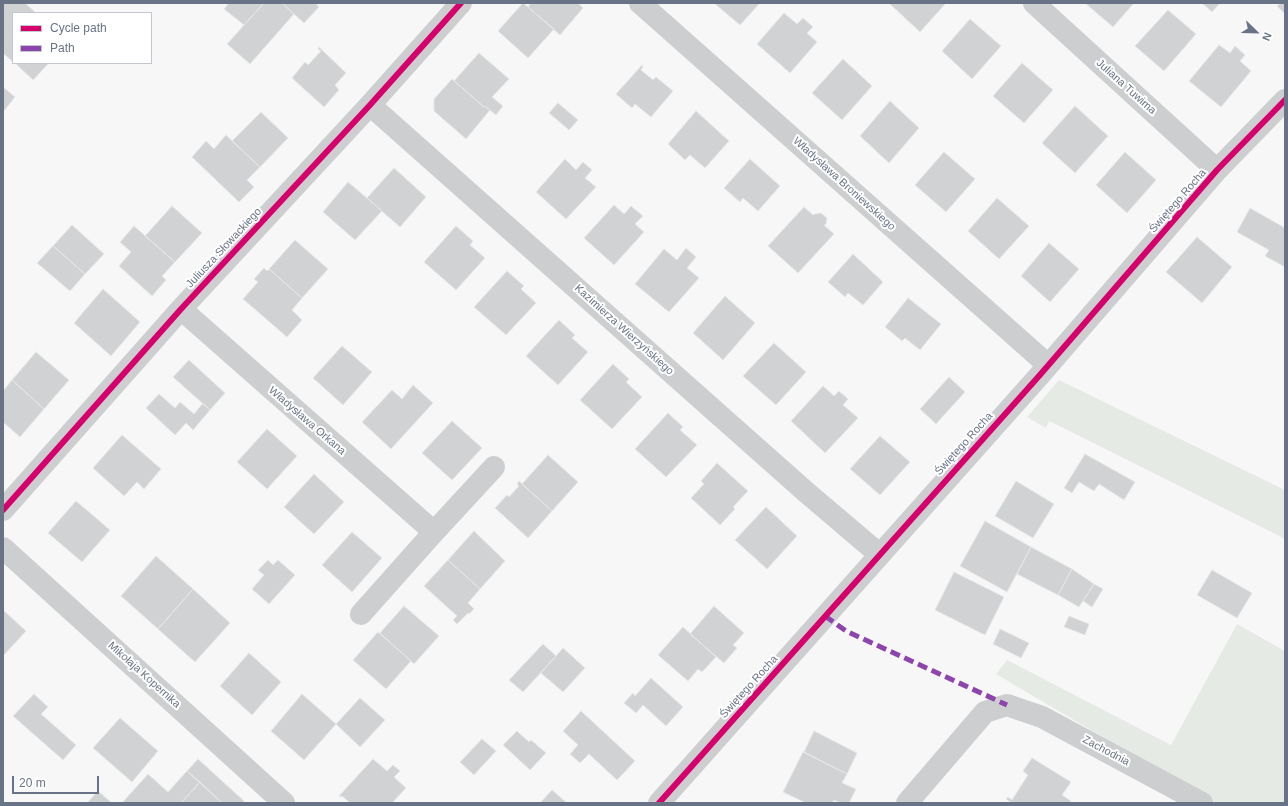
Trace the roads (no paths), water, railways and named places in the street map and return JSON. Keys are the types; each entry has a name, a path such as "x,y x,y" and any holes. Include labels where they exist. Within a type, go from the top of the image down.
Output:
{"street":[{"name":"Juliusza Słowackiego","path":"3,510 181,309 370,105 461,3"},
{"name":"Władysława Broniewskiego","path":"640,3 1048,365"},
{"name":"Juliana Tuwima","path":"1034,3 1217,170"},
{"name":"Świętego Rocha","path":"659,803 1048,365 1217,170 1285,100"},
{"name":"Kazimierza Wierzyńskiego","path":"370,105 879,554"},
{"name":"Władysława Orkana","path":"181,309 434,532"},
{"path":"361,614 494,467"},
{"name":"Mikołaja Kopernika","path":"3,548 284,803"},
{"name":"Zachodnia","path":"907,803 985,712 1007,705 1042,717 1202,803"}]}
